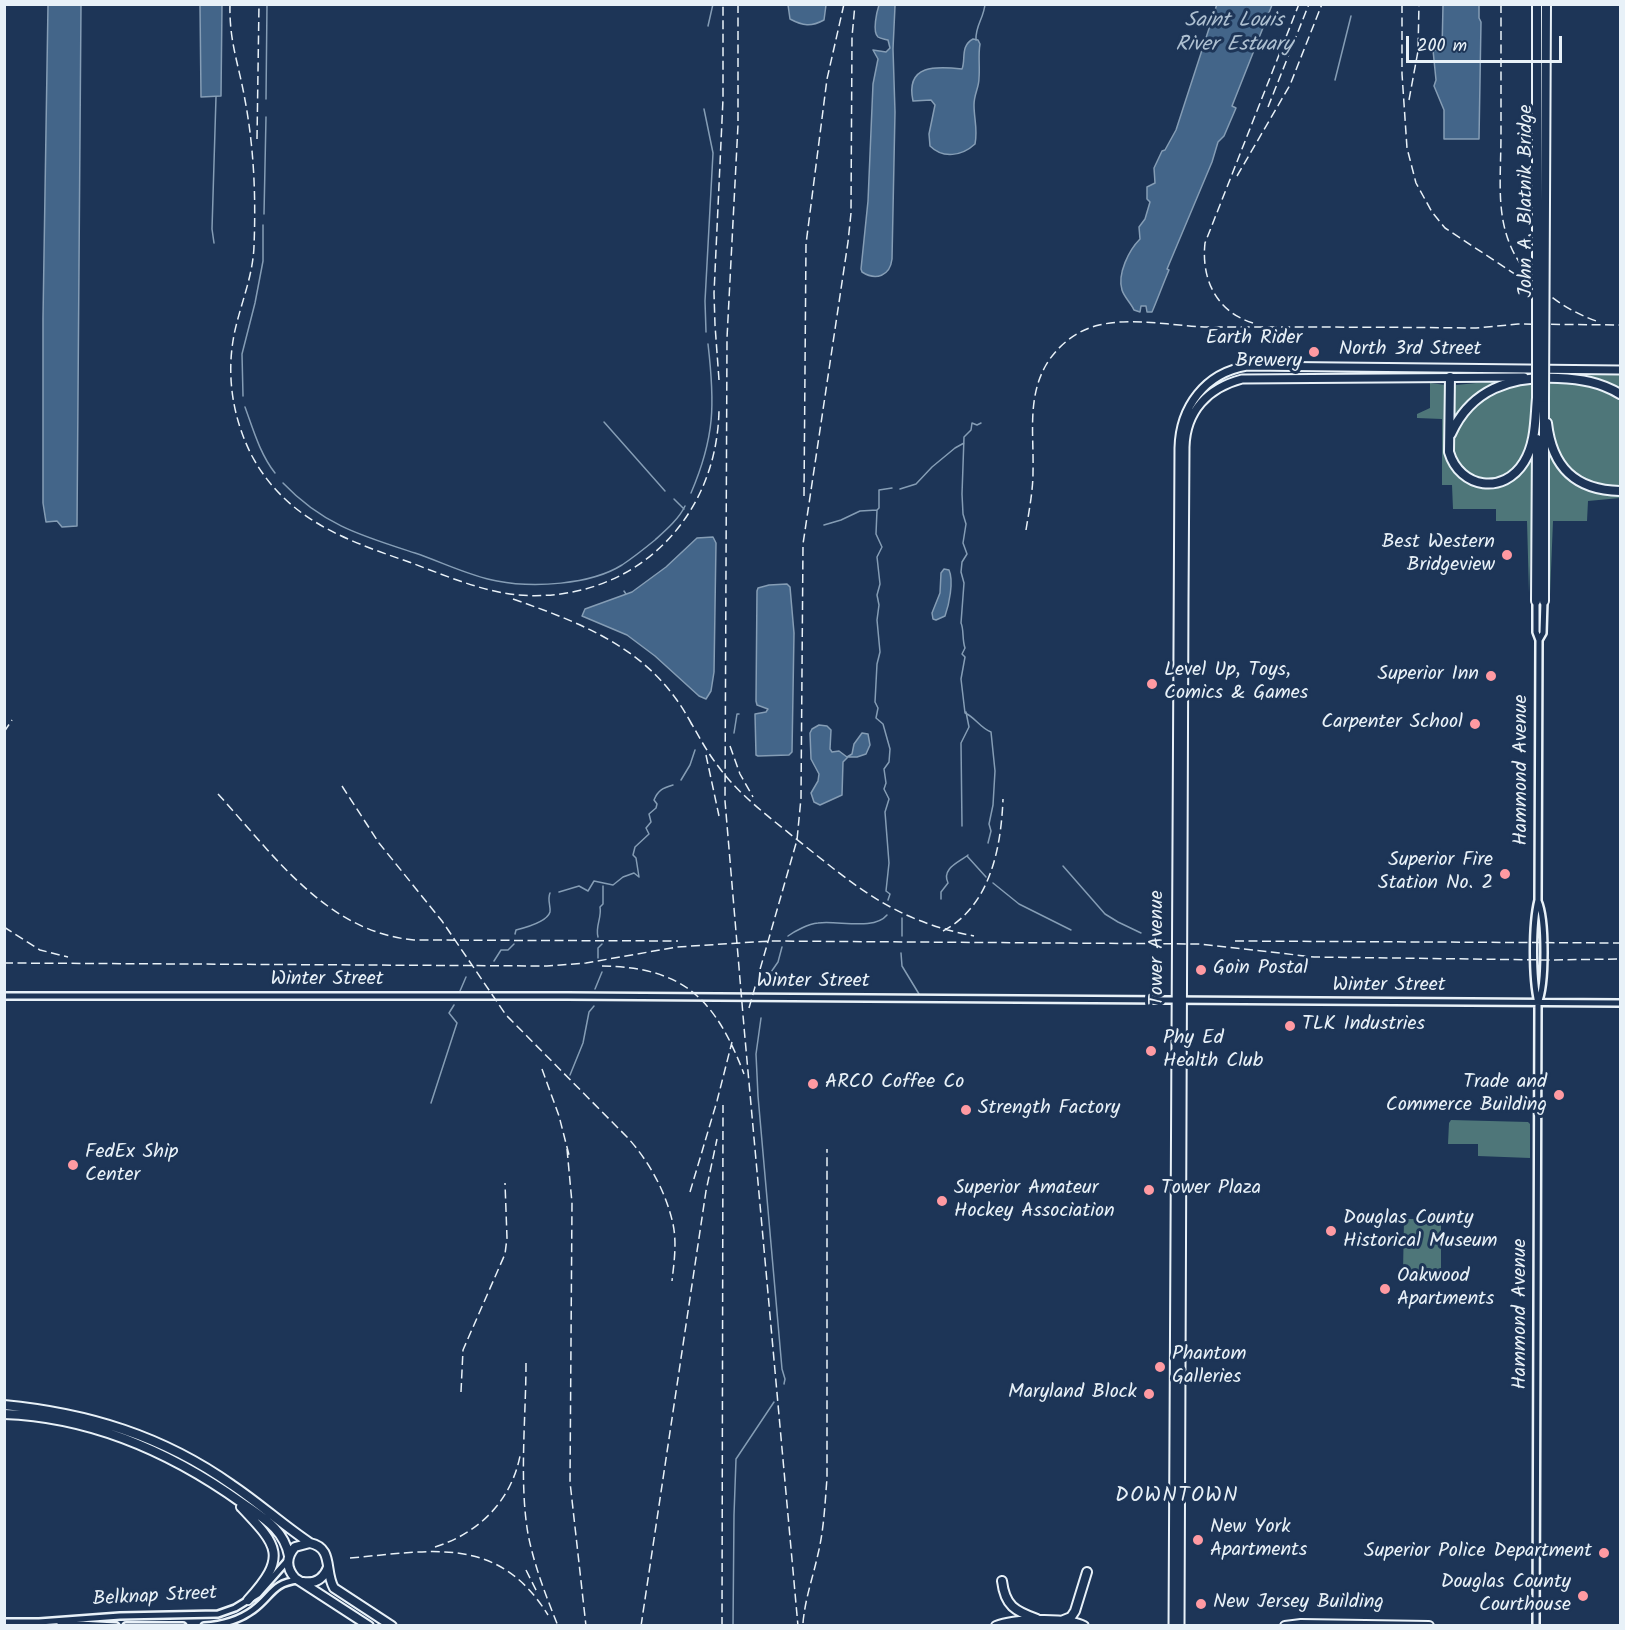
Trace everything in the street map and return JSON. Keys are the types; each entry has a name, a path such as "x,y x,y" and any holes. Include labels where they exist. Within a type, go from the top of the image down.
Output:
{"highway":[{"name":"John A. Blatnik Bridge","path":"1537,4 1540,398"},
{"name":"John A. Blatnik Bridge","path":"1540,398 1546,4"},
{"path":"1450,377 1449,439 1452,460 1464,477 1480,483 1496,483 1519,470 1529,454 1540,398"},
{"path":"1449,439 1462,413 1478,398 1503,385 1535,377"},
{"name":"North 3rd Street","path":"1535,377 1586,380 1617,392"},
{"path":"1540,398 1550,440 1558,461 1583,483 1593,488 1618,491"},
{"path":"1540,398 1540,601"},
{"path":"4,1405 46,1409 124,1429 158,1442 200,1463 310,1543 322,1549 328,1557 330,1580 334,1587 392,1626"},
{"path":"4,1414 69,1423 125,1439 172,1460 227,1493 282,1535 286,1541 289,1570 300,1581 369,1626"},
{"path":"227,1493 268,1537 275,1551 271,1569 248,1600"},
{"path":"289,1558 300,1544 310,1543"},
{"path":"300,1581 308,1583 318,1580 326,1572 328,1566"},
{"path":"1060,1621 1071,1617 1075,1611 1087,1572"},
{"path":"1002,1581 1004,1595 1009,1604 1024,1614 1044,1621"},
{"path":"353,1616 361,1626"},
{"path":"996,1626 1005,1623 1060,1621 1077,1622 1084,1626"},
{"path":"1285,1626 1429,1626"}],"main road":[{"name":"North 3rd Street","path":"1205,386 1221,374 1249,366 1620,370"},
{"name":"North 3rd Street","path":"1211,393 1231,382 1253,377 1535,377"},
{"name":"Tower Avenue","path":"1180,1626 1179,441 1185,413 1193,399 1205,386"},
{"name":"Tower Avenue","path":"1173,1626 1186,440 1194,411 1211,393"},
{"path":"1173,1515 1177,1518 1180,1545"}],"street":[{"name":"Hammond Avenue","path":"1536,1626 1538,1003 1543,988 1543,929 1538,900 1539,640 1543,633 1540,601"},
{"name":"Winter Street","path":"4,996 1620,1003"},
{"name":"Belknap Street","path":"39,1622 120,1616 210,1615 225,1612 248,1600 268,1585 289,1558"},
{"name":"Belknap Street","path":"204,1626 236,1619 253,1610 279,1585 300,1581"},
{"name":"Belknap Street","path":"4,1622 116,1626"},
{"name":"Belknap Street","path":"126,1626 183,1626"}],"green space":[{"path":"1558,373 1620,373 1620,388 1592,377"},
{"path":"1507,380 1494,386 1451,428 1453,391 1456,385"},
{"path":"1430,383 1446,385 1452,466 1462,478 1474,485 1486,488 1498,486 1510,481 1520,472 1529,461 1535,448 1529,593 1527,521 1496,521 1496,509 1453,509 1452,485 1442,485 1442,419 1417,418 1417,414 1430,408"},
{"path":"1524,383 1561,383 1585,386 1620,399 1620,487 1598,485 1572,472 1556,453 1550,425 1548,398 1532,399 1529,443 1524,456 1508,474 1500,478 1482,480 1473,477 1459,466 1454,458 1452,442 1457,426 1467,412 1479,400 1490,394"},
{"path":"1546,434 1572,480 1620,493 1620,498 1588,501 1587,521 1553,521 1550,595 1546,587"},
{"path":"1451,1120 1528,1122 1530,1124 1530,1158 1478,1156 1478,1144 1448,1144"},
{"path":"1404,1219 1441,1221 1441,1272 1403,1272"}],"water":[{"name":"Saint Louis River Estuary","path":"1217,4 1272,5 1232,106 1236,108 1224,136 1218,142 1152,312 1147,312 1146,306 1141,306 1140,312 1134,310 1123,293 1121,277 1128,256 1140,239 1139,227 1145,219 1150,202 1147,199 1147,187 1155,183 1154,168 1176,130"},
{"path":"48,5 81,5 77,526 62,527 57,521 46,522 43,503 43,318"},
{"path":"200,5 222,5 221,96 201,97"},
{"path":"788,5 826,5 824,20 811,25 790,19"},
{"path":"879,5 895,5 892,259 885,273 872,276 862,272 861,269 868,201 873,84 878,59 873,50 886,52 890,48 888,40 879,38 875,31"},
{"path":"1443,5 1479,5 1481,22 1479,139 1444,139 1444,110 1434,86 1436,80 1433,50 1442,50"},
{"path":"973,39 978,40 980,44 979,82 974,105 975,144 958,153 941,153 930,146 929,134 935,105 931,100 913,101 914,80 918,74 933,68 962,69 966,45"},
{"path":"713,537 716,543 714,672 711,691 706,699 699,696 655,656 627,635 582,616 585,609 632,592 666,567 697,538"},
{"path":"944,569 949,570 951,580 948,606 945,616 936,620 933,619 932,613 940,593 941,573"},
{"path":"787,584 790,587 794,633 792,752 789,755 758,756 756,755 755,714 766,712 768,709 757,705 756,701 757,591 758,588 769,585"},
{"path":"819,725 827,726 831,730 830,749 832,752 839,751 847,757 852,754 854,744 862,733 868,734 870,745 866,754 848,757 843,762 842,795 820,805 814,802 811,793 819,774 811,759 810,733"}],"waterway":[{"path":"266,99 267,4"},
{"path":"708,26 713,4"},
{"path":"976,40 985,4"},
{"path":"1335,80 1351,16"},
{"path":"214,243 212,229 216,97"},
{"path":"704,109 713,153 705,301 706,332"},
{"path":"264,214 266,117"},
{"path":"243,396 242,354 263,261 263,225"},
{"path":"691,493 705,455 711,420 712,385 708,344"},
{"path":"245,407 261,450 275,473"},
{"path":"604,422 665,491"},
{"path":"981,423 977,425 972,423 971,430 964,437 962,494 966,524 963,543 967,554 962,562 961,572 964,583 961,623 965,648 962,654 965,657 961,679 965,713 991,732 995,771 993,805 989,824 991,831 988,843"},
{"path":"900,489 916,484 932,467 964,443"},
{"path":"283,483 328,519 360,534 476,576 527,584 578,581 609,572 655,540 676,520 685,506"},
{"path":"824,525 860,511 877,510 879,490 892,488"},
{"path":"674,499 684,509"},
{"path":"877,510 876,534 882,547 877,557 880,584 877,595 880,652 875,702 878,708 876,718 883,724 890,749 889,762 884,769 886,783 884,789 889,799 885,812 889,863 886,891 890,894 888,900"},
{"path":"962,826 961,743 969,727 966,712"},
{"path":"734,733 737,714 739,714"},
{"path":"681,780 690,765 695,750"},
{"path":"559,892 579,886 588,891 594,881 613,885 623,877 634,873 639,877 636,858 633,855 635,847 649,834 646,828 651,822 649,814 656,808 657,804 654,800 657,794 673,785"},
{"path":"941,899 941,892 948,883 949,869 968,855"},
{"path":"967,856 986,877"},
{"path":"1063,866 1105,914 1141,933"},
{"path":"993,883 1019,904 1071,930"},
{"path":"598,937 603,886"},
{"path":"515,934 516,930 535,924 548,916 550,893"},
{"path":"788,936 814,924 873,923 887,915"},
{"path":"902,918 902,936"},
{"path":"494,961 501,950 508,950 514,944"},
{"path":"598,958 598,948 602,944"},
{"path":"769,975 778,962 782,947"},
{"path":"901,953 902,966 919,994"},
{"path":"595,989 602,972"},
{"path":"460,991 466,977"},
{"path":"431,1103 457,1023 449,1013 454,1005"},
{"path":"570,1075 583,1043 589,1012 594,1006"},
{"path":"761,1018 756,1054 758,1096 784,1384"},
{"path":"733,1626 736,1459 774,1402"}],"railway":[{"path":"230,4 233,42 250,136 255,209 253,257 232,351 233,397 240,427 252,456 266,478 300,511 319,524 362,545 490,590 518,595 559,594 596,586 630,570 660,548 684,520 702,487 714,450 719,410"},
{"path":"257,139 259,4"},
{"path":"719,380 714,293 723,99 723,4"},
{"path":"738,4 738,125 727,338 725,801 798,1626"},
{"path":"804,496 806,244 827,79 844,4"},
{"path":"749,1008 797,840 801,798 803,544 851,213 852,37 855,4"},
{"path":"1253,323 1230,311 1214,293 1206,270 1205,243 1299,4"},
{"path":"1268,107 1309,4"},
{"path":"1237,176 1290,85 1322,4"},
{"path":"1402,4 1402,74 1407,148 1416,183 1432,212 1445,228 1530,284"},
{"path":"1409,100 1418,51 1419,4"},
{"path":"1501,4 1500,196 1506,234 1513,252 1540,287 1567,308 1599,322"},
{"path":"1026,530 1033,479 1036,390 1046,365 1062,345 1091,327 1126,322 1208,327 1476,328 1518,324 1620,325"},
{"path":"513,599 567,619 616,644 638,659 676,699 692,725"},
{"path":"689,719 710,755 744,796 838,872 898,911 921,921 974,936"},
{"path":"4,732 12,720"},
{"path":"730,746 740,774 753,797"},
{"path":"706,755 719,816"},
{"path":"342,786 379,843 442,921 506,1015 627,1137 642,1156 656,1178 673,1224 675,1246 672,1281"},
{"path":"218,794 304,887 328,906 354,922 383,934 414,940 678,941"},
{"path":"943,931 972,907 990,874 996,856 1003,799"},
{"path":"4,927 40,950 68,957"},
{"path":"4,963 547,966 586,963 677,947 770,941 1200,944 1314,957 1620,959"},
{"path":"1235,941 1620,943"},
{"path":"602,966 655,973 676,981 693,993 722,1026 744,1074"},
{"path":"690,1192 732,1042"},
{"path":"542,1069 559,1116 569,1155"},
{"path":"722,1626 723,1105"},
{"path":"641,1626 706,1191 717,1139"},
{"path":"567,1149 572,1203 570,1482 586,1626"},
{"path":"803,1623 822,1535 827,1478 827,1149"},
{"path":"461,1392 463,1350 505,1254 507,1238 505,1183"},
{"path":"526,1363 523,1471 525,1514 534,1557 558,1626"},
{"path":"435,1547 466,1533 491,1513 509,1487 520,1456"},
{"path":"350,1558 435,1552 461,1554 485,1560 507,1571 528,1589 548,1615"},
{"path":"526,1570 538,1594"}],"place":[{"name":"Earth Rider Brewery","path":"1314,352"},
{"name":"Best Western Bridgeview","path":"1507,555"},
{"name":"Superior Inn","path":"1491,676"},
{"name":"Level Up, Toys, Comics & Games","path":"1152,684"},
{"name":"Carpenter School","path":"1475,724"},
{"name":"Superior Fire Station No. 2","path":"1505,874"},
{"name":"Goin Postal","path":"1201,970"},
{"name":"TLK Industries","path":"1290,1026"},
{"name":"Phy Ed Health Club","path":"1151,1051"},
{"name":"ARCO Coffee Co","path":"813,1084"},
{"name":"Trade and Commerce Building","path":"1559,1095"},
{"name":"Strength Factory","path":"966,1110"},
{"name":"FedEx Ship Center","path":"73,1165"},
{"name":"Tower Plaza","path":"1149,1190"},
{"name":"Superior Amateur Hockey Association","path":"942,1201"},
{"name":"Douglas County Historical Museum","path":"1331,1231"},
{"name":"Oakwood Apartments","path":"1385,1289"},
{"name":"Phantom Galleries","path":"1160,1367"},
{"name":"Maryland Block","path":"1149,1394"},
{"name":"New York Apartments","path":"1198,1540"},
{"name":"Superior Police Department","path":"1604,1553"},
{"name":"Douglas County Courthouse","path":"1583,1596"},
{"name":"New Jersey Building","path":"1201,1604"}],"district":[{"name":"DOWNTOWN","path":"1177,1497"}]}
